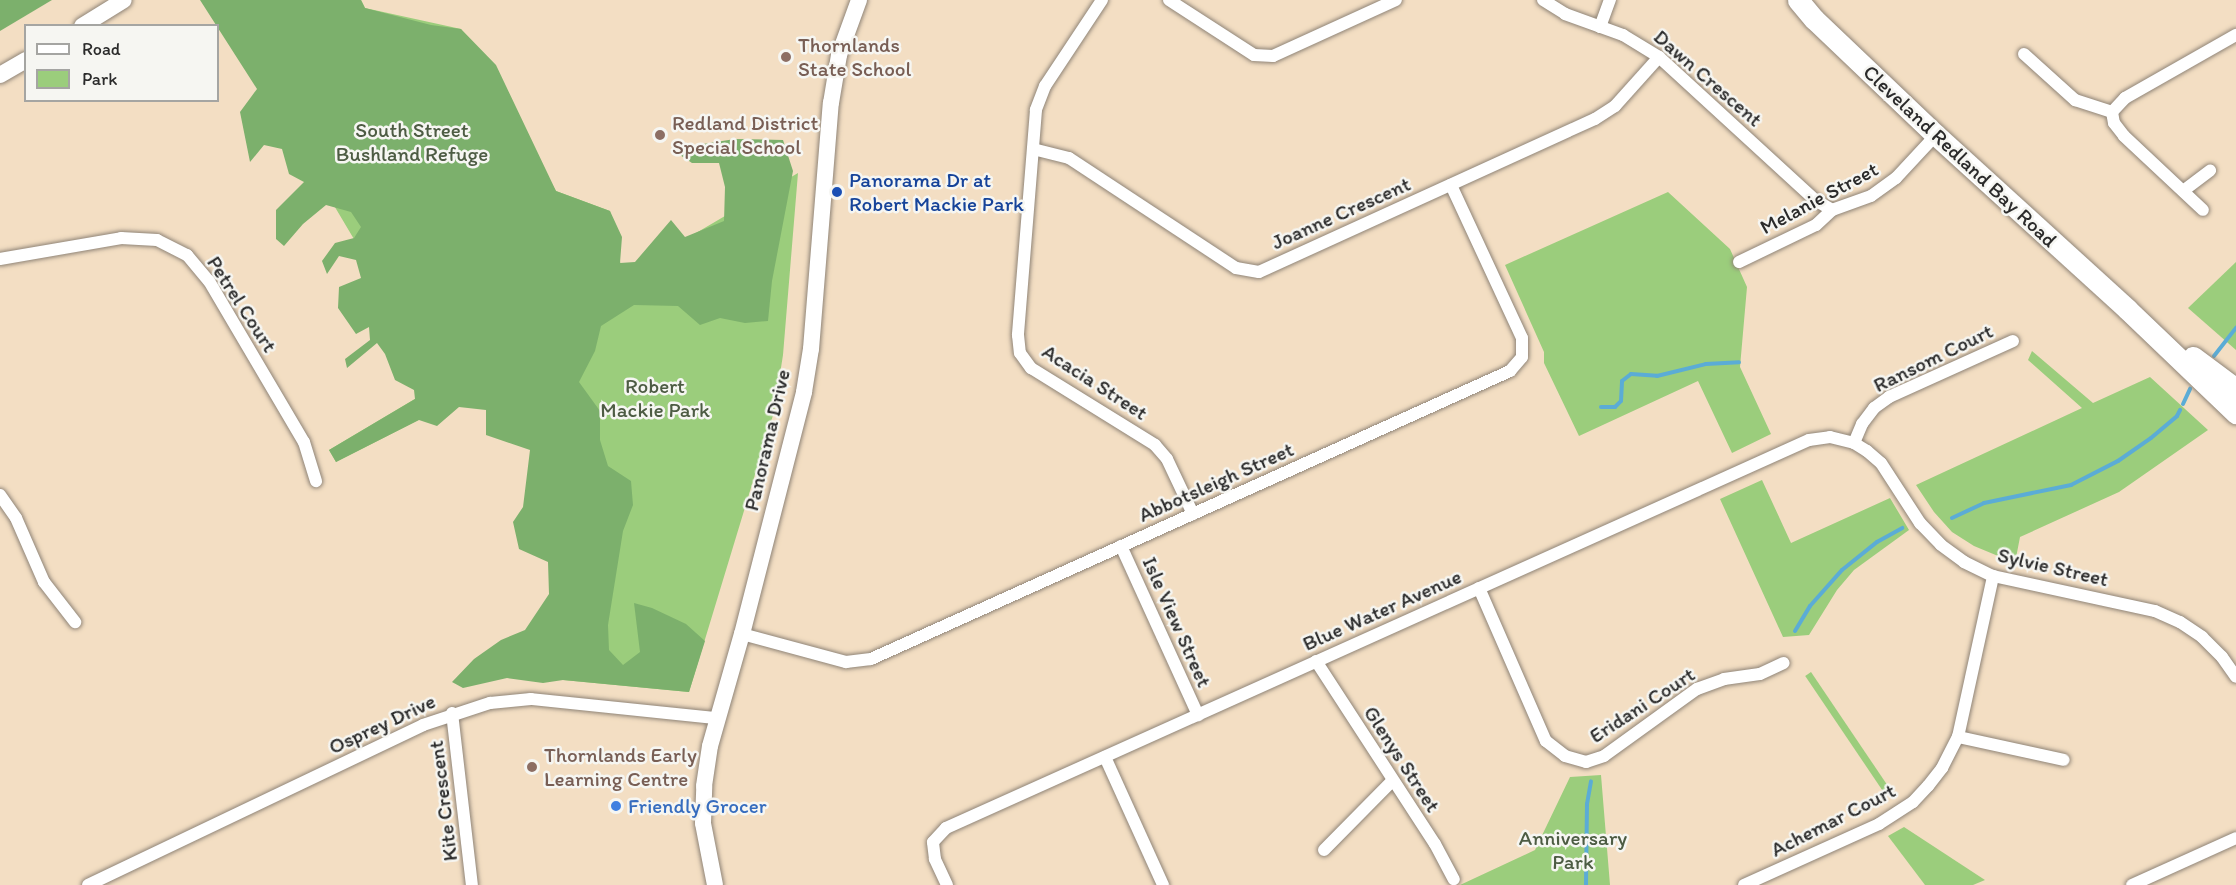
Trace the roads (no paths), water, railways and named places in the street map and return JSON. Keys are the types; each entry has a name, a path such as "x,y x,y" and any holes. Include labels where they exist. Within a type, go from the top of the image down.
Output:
{"highway":[{"name":"Cleveland Redland Bay Road","path":"1798,0 1814,20 2127,309 2236,413"},
{"name":"Cleveland Redland Bay Road","path":"2127,309 2236,389"}],"street":[{"path":"85,24 124,0"},
{"name":"Panorama Drive","path":"715,885 703,823 704,786 716,718 742,634 804,392 811,349 831,103 839,55 859,0"},
{"name":"Acacia Street","path":"1102,0 1044,86 1036,110 1018,335 1020,352 1031,368 1155,445 1167,459 1192,514"},
{"path":"1169,0 1254,55 1273,56 1396,0"},
{"name":"Dawn Crescent","path":"1543,0 1565,14 1623,35 1659,57 1815,200 1832,210"},
{"path":"1600,27 1610,0"},
{"path":"2112,112 2125,98 2236,36"},
{"path":"2024,54 2075,100 2112,112"},
{"name":"Joanne Crescent","path":"1033,149 1070,158 1236,268 1258,272 1595,119 1615,106 1659,57"},
{"path":"0,75 24,61"},
{"path":"2112,112 2114,123 2124,136 2203,210"},
{"name":"Melanie Street","path":"1739,262 1816,225 1832,210 1871,196 1896,178 1936,135"},
{"path":"2183,191 2210,171"},
{"name":"Abbotsleigh Street","path":"742,634 846,662 859,662 1510,371 1522,357 1522,338 1451,185"},
{"name":"Petrel Court","path":"0,259 121,238 157,240 187,255 209,281 304,442 316,482"},
{"name":"Ransom Court","path":"1854,443 1862,424 1874,408 1889,397 2013,341"},
{"name":"Blue Water Avenue","path":"947,885 935,860 933,842 946,828 1809,440 1830,437 1854,443"},
{"name":"Sylvie Street","path":"1854,443 1881,463 1920,523 1941,545 1964,562 1994,576 2163,615 2180,622 2202,637 2222,657 2236,677"},
{"path":"0,495 16,519 44,582 75,622"},
{"name":"Isle View Street","path":"1121,546 1198,715"},
{"name":"Achemar Court","path":"1744,885 1891,817 1913,802 1928,786 1942,768 1958,737 1994,576"},
{"name":"Eridani Court","path":"1479,588 1546,741 1564,756 1586,762 1604,756 1697,689 1724,679 1760,674 1784,663"},
{"name":"Glenys Street","path":"1316,661 1435,844 1454,879"},
{"name":"Osprey Drive","path":"88,885 452,713 490,702 531,699 716,718"},
{"name":"Kite Crescent","path":"452,713 472,885"},
{"path":"1958,737 2064,760"},
{"path":"1105,757 1163,885"},
{"path":"1324,850 1392,781"},
{"path":"2132,885 2236,838"}],"waterway":[{"path":"2214,356 2236,328"},
{"path":"1601,407 1615,407 1621,401 1622,381 1631,374 1657,376 1706,364 1739,362"},
{"path":"2183,404 2190,389"},
{"path":"1952,518 1984,503 2071,485 2118,461 2151,438 2177,416 2180,410"},
{"path":"1795,631 1810,606 1842,570 1877,542 1902,528"},
{"path":"1586,885 1587,804 1591,781"}],"place":[{"name":"Thornlands State School","path":"786,57"},
{"name":"Redland District Special School","path":"660,135"},
{"name":"Panorama Dr at Robert Mackie Park","path":"837,192"},
{"name":"Thornlands Early Learning Centre","path":"532,767"},
{"name":"Friendly Grocer","path":"616,806"}],"park label":[{"name":"South Street Bushland Refuge","path":"412,142"},
{"name":"Robert Mackie Park","path":"655,398"},
{"name":"Anniversary Park","path":"1573,850"}]}
